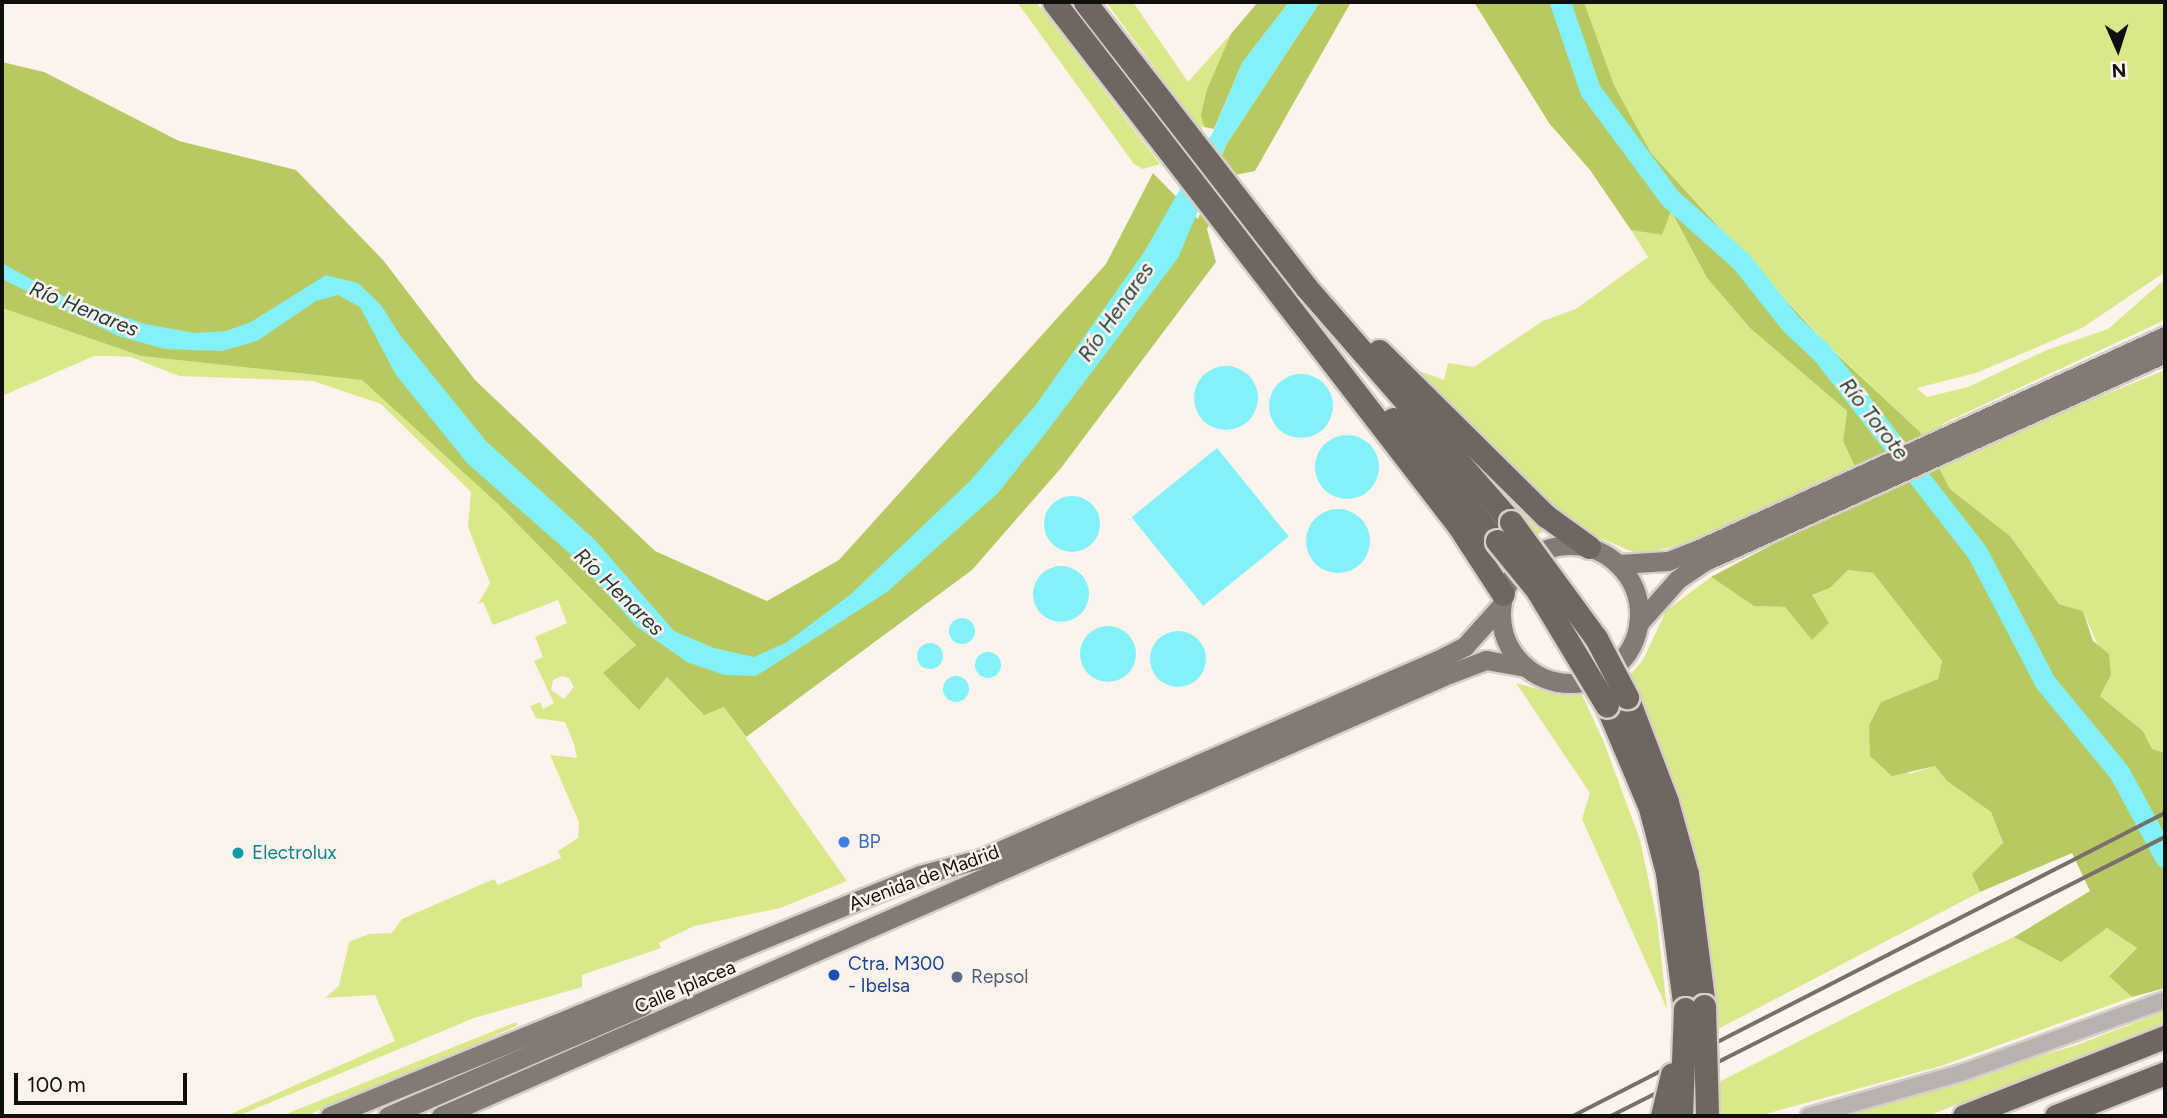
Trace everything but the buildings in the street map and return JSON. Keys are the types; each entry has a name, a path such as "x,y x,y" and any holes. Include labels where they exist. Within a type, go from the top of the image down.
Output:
{"highway":[{"path":"1054,2 1158,140 1240,240 1537,590 1617,702 1663,789 1687,874 1688,1009 1681,1116"},
{"path":"1084,2 1350,339 1511,522 1596,638 1617,702 1623,743 1650,808 1667,873 1706,1115"},
{"path":"1268,235 1387,360 1546,516 1588,547"},
{"path":"1240,240 1281,300 1458,525 1502,601"},
{"path":"1662,1116 1688,1009"},
{"path":"1964,1116 2165,1037"},
{"path":"2056,1116 2165,1073"},
{"path":"2078,1116 2137,1085"}],"main road":[{"path":"1618,564 1668,561 1818,500 1950,440 2165,336"},
{"path":"1950,440 2165,354"},
{"path":"1638,624 1637,598 1618,564 1588,547 1564,545 1544,549 1520,565 1502,601 1504,635 1525,667 1545,678 1565,683 1599,676 1624,655 1638,624 1678,579 1705,561 1818,500"},
{"name":"Avenida de Madrid","path":"330,1116 472,1056 648,990 920,875 983,858 1436,661 1465,646 1502,601"},
{"name":"Avenida de Madrid","path":"441,1116 513,1082 1444,676 1486,660 1525,667"},
{"name":"Calle Iplacea","path":"388,1116 983,858"},
{"path":"472,1056 601,994"},
{"path":"429,1116 513,1082"}],"street":[{"path":"1809,1116 1961,1073 2165,1000"}],"green space":[{"path":"1017,2 1036,2 1160,164 1143,169 1134,164"},
{"path":"1106,2 1133,2 1188,82 1231,34 1207,89 1202,132"},
{"path":"1258,2 1289,2 1242,63 1214,129 1204,127 1201,115 1207,89 1231,34"},
{"path":"1320,2 1351,2 1255,171 1235,175 1207,229 1216,262 1061,468 972,570 746,737 724,707 704,715 667,677 639,710 603,673 636,645 498,504 362,380 141,356 2,308 2,62 44,72 179,141 296,170 383,260 475,380 655,551 767,601 839,560 1106,264 1153,173 1198,219 1226,145"},
{"path":"1474,2 1584,2 1614,85 1651,153 1827,345 1920,432 1950,489 2010,536 2059,604 2083,611 2093,641 2109,654 2111,675 2100,696 2143,731 2152,749 2165,753 2165,988 2132,997 2109,976 2137,948 2107,928 2061,962 2014,937 2090,891 2072,853 1980,892 1972,874 2003,843 1991,812 1947,781 1935,766 1892,776 1870,756 1869,725 1881,702 1938,679 1942,661 1873,573 1848,570 1830,588 1812,595 1829,623 1812,640 1785,607 1754,606 1711,577 1868,494 1843,441 1847,411 1750,328 1707,278 1671,211 1662,235 1631,230 1590,170 1549,123"},
{"path":"1584,2 2165,2 2165,272 2082,328 1976,373 1917,388 1927,397 1968,387 2047,350 2108,329 2165,279 2165,320 1942,424 1959,454 2165,370 2165,753 2152,749 2143,731 2100,696 2111,675 2083,611 2059,604 2010,536 1950,489 1920,432 1828,345 1651,153 1614,85"},
{"path":"1670,210 1707,278 1750,328 1847,411 1843,441 1856,467 1678,546 1638,554 1567,524 1411,368 1444,380 1448,363 1474,367 1543,321 1576,309 1648,257 1631,230 1662,235"},
{"path":"2,308 141,356 362,380 498,504 636,645 639,709 667,677 703,714 724,707 847,881 780,908 694,926 659,943 661,948 582,975 582,987 474,1018 238,1116 226,1116 395,1041 375,995 325,998 339,986 349,942 369,934 392,933 402,919 494,879 498,885 561,858 558,851 578,838 579,822 550,755 577,758 574,744 565,722 536,718 530,706 540,702 543,709 554,703 534,661 543,657 535,637 567,623 558,600 493,625 483,602 478,604 490,583 468,527 471,492 381,404 313,381 179,376 131,357 110,356 94,356 2,396","holes":["562,676 569,678 574,687 564,699 551,690 553,680"]},
{"path":"1404,384 1551,526 1536,536"},
{"path":"1848,570 1873,573 1942,661 1938,679 1881,702 1869,725 1909,774 1935,766 1947,781 1991,812 2003,844 1972,874 1980,892 1718,1029 1701,887 1667,766 1630,675 1643,660 1666,611 1711,577 1754,606 1785,607 1830,588"},
{"path":"1516,683 1559,695 1582,695 1603,740 1640,840 1657,920 1667,1009 1582,819 1590,793"},
{"path":"2107,928 2137,948 2109,975 2132,997 1941,1066 1758,1116 1716,1116 1716,1099 1677,1116 1652,1116 1900,990 2014,937 2061,962"},
{"path":"2165,1011 2165,1023 1928,1116 1838,1116 2077,1045"},
{"path":"516,1022 518,1025 457,1053 305,1116 281,1116"}],"water":[{"name":"Río Henares","path":"1289,2 1320,2 1226,145 1178,258 1048,430 998,493 887,592 756,676 724,675 687,662 637,627 577,560 467,463 396,375 360,307 338,295 316,301 257,341 222,351 165,349 118,336 2,279 2,263 58,294 145,324 195,333 226,331 251,322 326,275 358,283 381,305 400,335 486,441 595,540 674,631 714,648 754,657 787,642 851,594 969,482 1035,406 1144,252 1214,130 1242,63"},
{"path":"1226,366 1238,368 1249,375 1256,386 1256,410 1249,421 1238,428 1226,430 1214,428 1203,421 1196,410 1194,398 1196,386 1203,375 1214,368"},
{"path":"1295,374 1307,374 1324,383 1331,394 1331,418 1324,429 1307,438 1295,438 1283,433 1274,424 1269,412 1269,400 1274,388 1283,379"},
{"path":"1347,435 1359,437 1370,444 1377,455 1377,479 1370,490 1359,497 1347,499 1335,497 1324,490 1317,479 1315,467 1317,455 1324,444 1335,437"},
{"path":"1217,448 1289,537 1203,606 1132,517"},
{"path":"1072,496 1083,498 1092,504 1098,513 1098,535 1092,544 1083,550 1072,552 1061,550 1052,544 1046,535 1044,524 1046,513 1052,504 1061,498"},
{"path":"1338,509 1350,511 1361,518 1368,529 1368,553 1361,564 1350,571 1338,573 1326,571 1315,564 1308,553 1306,541 1308,529 1315,518 1326,511"},
{"path":"1061,566 1072,568 1081,574 1087,583 1087,605 1081,614 1072,620 1061,622 1050,620 1041,614 1035,605 1033,594 1035,583 1041,574 1050,568"},
{"path":"962,618 971,622 975,631 971,640 962,644 953,640 949,631 953,622"},
{"path":"1108,626 1119,628 1128,634 1134,643 1134,665 1128,674 1119,680 1108,682 1097,680 1088,674 1082,665 1080,654 1082,643 1088,634 1097,628"},
{"path":"1178,631 1189,633 1198,639 1204,648 1204,670 1198,679 1189,685 1178,687 1167,685 1158,679 1152,670 1150,659 1152,648 1158,639 1167,633"},
{"path":"930,643 939,647 943,656 939,665 930,669 921,665 917,656 921,647"},
{"path":"988,652 997,656 1001,665 997,674 988,678 979,674 975,665 979,656"},
{"path":"956,676 965,680 969,689 965,698 956,702 947,698 943,689 947,680"}],"waterway":[{"name":"Río Torote","path":"1560,2 1590,90 1670,198 1741,261 1791,324 1822,353 1977,552 2045,682 2119,772 2165,857"}],"railway":[{"path":"1573,1116 2165,813"},
{"path":"1611,1116 2165,837"}],"place":[{"name":"BP","path":"844,842"},
{"name":"Electrolux","path":"238,853"},
{"name":"Ctra. M300 - Ibelsa","path":"834,975"},
{"name":"Repsol","path":"957,977"}]}
